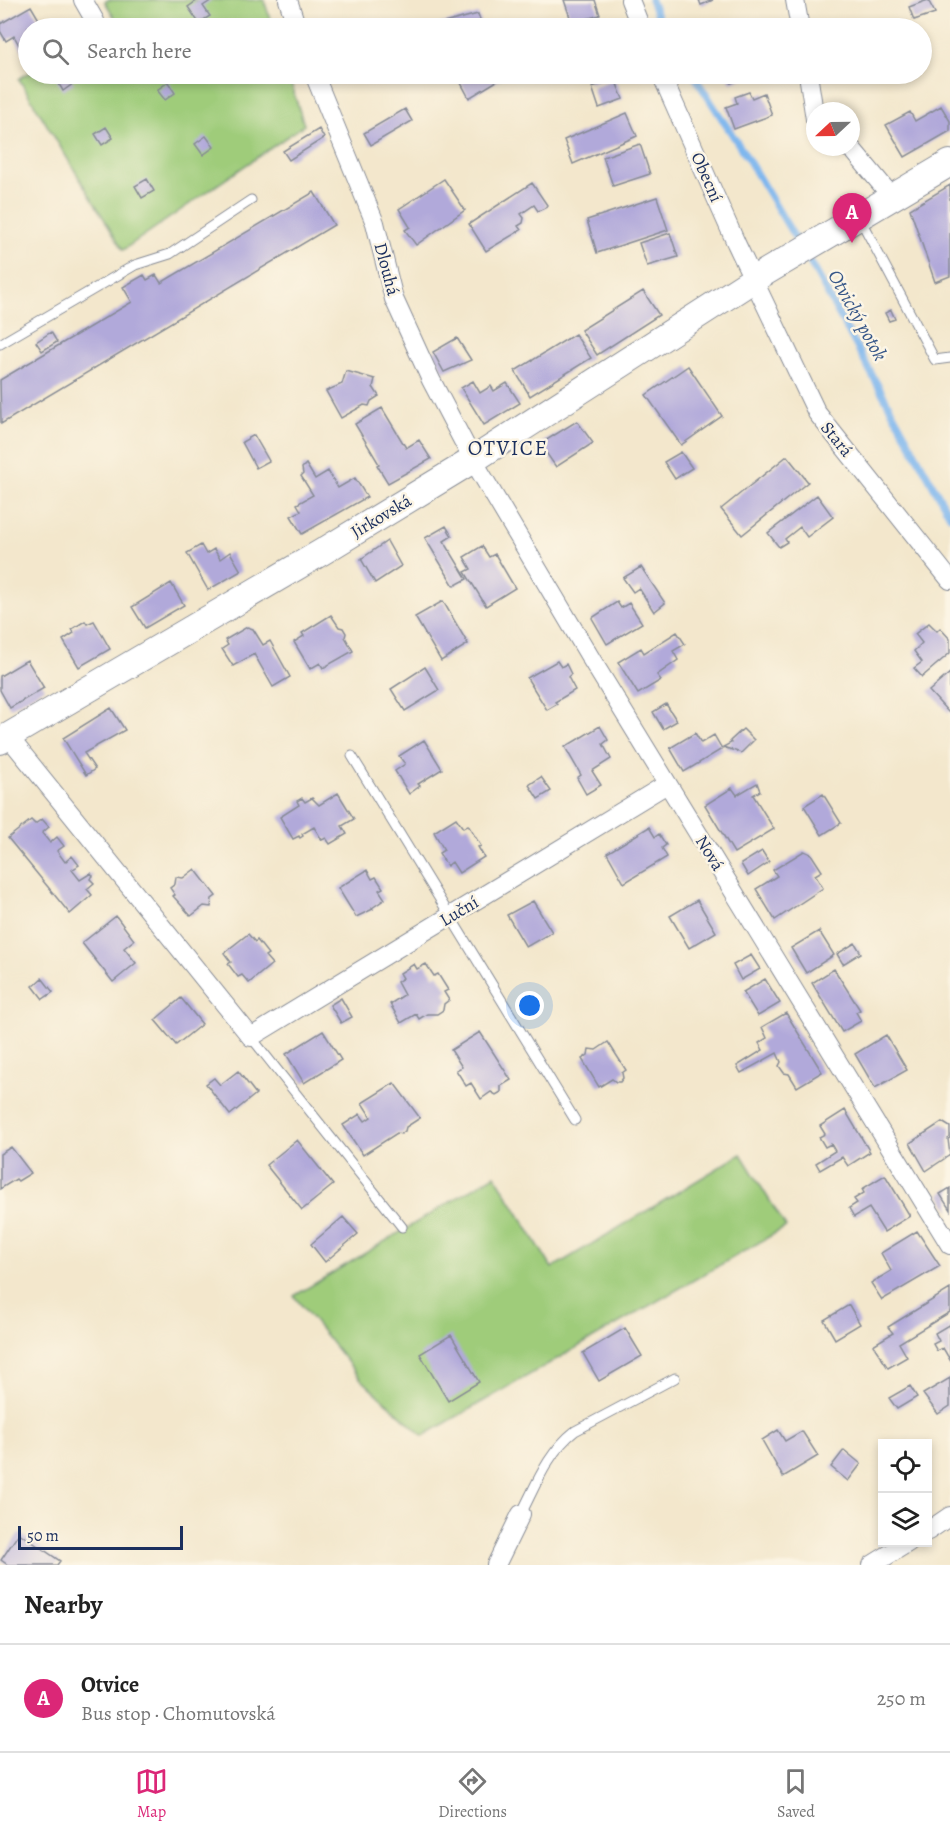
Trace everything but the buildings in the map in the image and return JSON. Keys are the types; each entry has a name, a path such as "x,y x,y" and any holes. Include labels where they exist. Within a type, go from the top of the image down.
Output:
{"main road":[{"name":"Jirkovská","path":"4,739 322,552 473,460 754,279 950,163"}],"street":[{"path":"83,0 94,18"},
{"path":"288,0 294,18"},
{"path":"630,0 637,18"},
{"path":"795,0 798,18"},
{"name":"Dlouhá","path":"318,84 375,223 394,299 431,380 473,460"},
{"name":"Obecní","path":"665,84 754,279"},
{"path":"809,84 812,102"},
{"path":"858,156 892,197"},
{"name":"Stará","path":"754,279 817,413 950,579"},
{"name":"Nová","path":"473,460 667,784 950,1245"},
{"path":"4,739 251,1037"},
{"name":"Luční","path":"251,1037 667,784"},
{"path":"496,1565 521,1514"},
{"path":"932,1528 949,1520"},
{"path":"872,1565 901,1547"}],"lane":[{"path":"0,344 135,265 170,254 252,200"},
{"path":"858,216 935,360 950,358"},
{"path":"352,756 575,1120"},
{"path":"251,1037 402,1227"},
{"path":"521,1514 552,1454 566,1438 675,1378"}],"green space":[{"path":"108,0 264,0 270,18 115,18 105,2"},
{"path":"22,84 291,84 304,125 123,250"},
{"path":"741,1154 786,1227 423,1436 361,1379 294,1296 495,1175 552,1268"}],"waterway":[{"name":"Otvický potok","path":"651,0 658,18"},
{"name":"Otvický potok","path":"699,84 800,246"},
{"name":"Otvický potok","path":"806,255 950,516"}],"place":[{"name":"Otvice","path":"852,243"}],"district":[{"name":"OTVICE","path":"508,448"}]}
